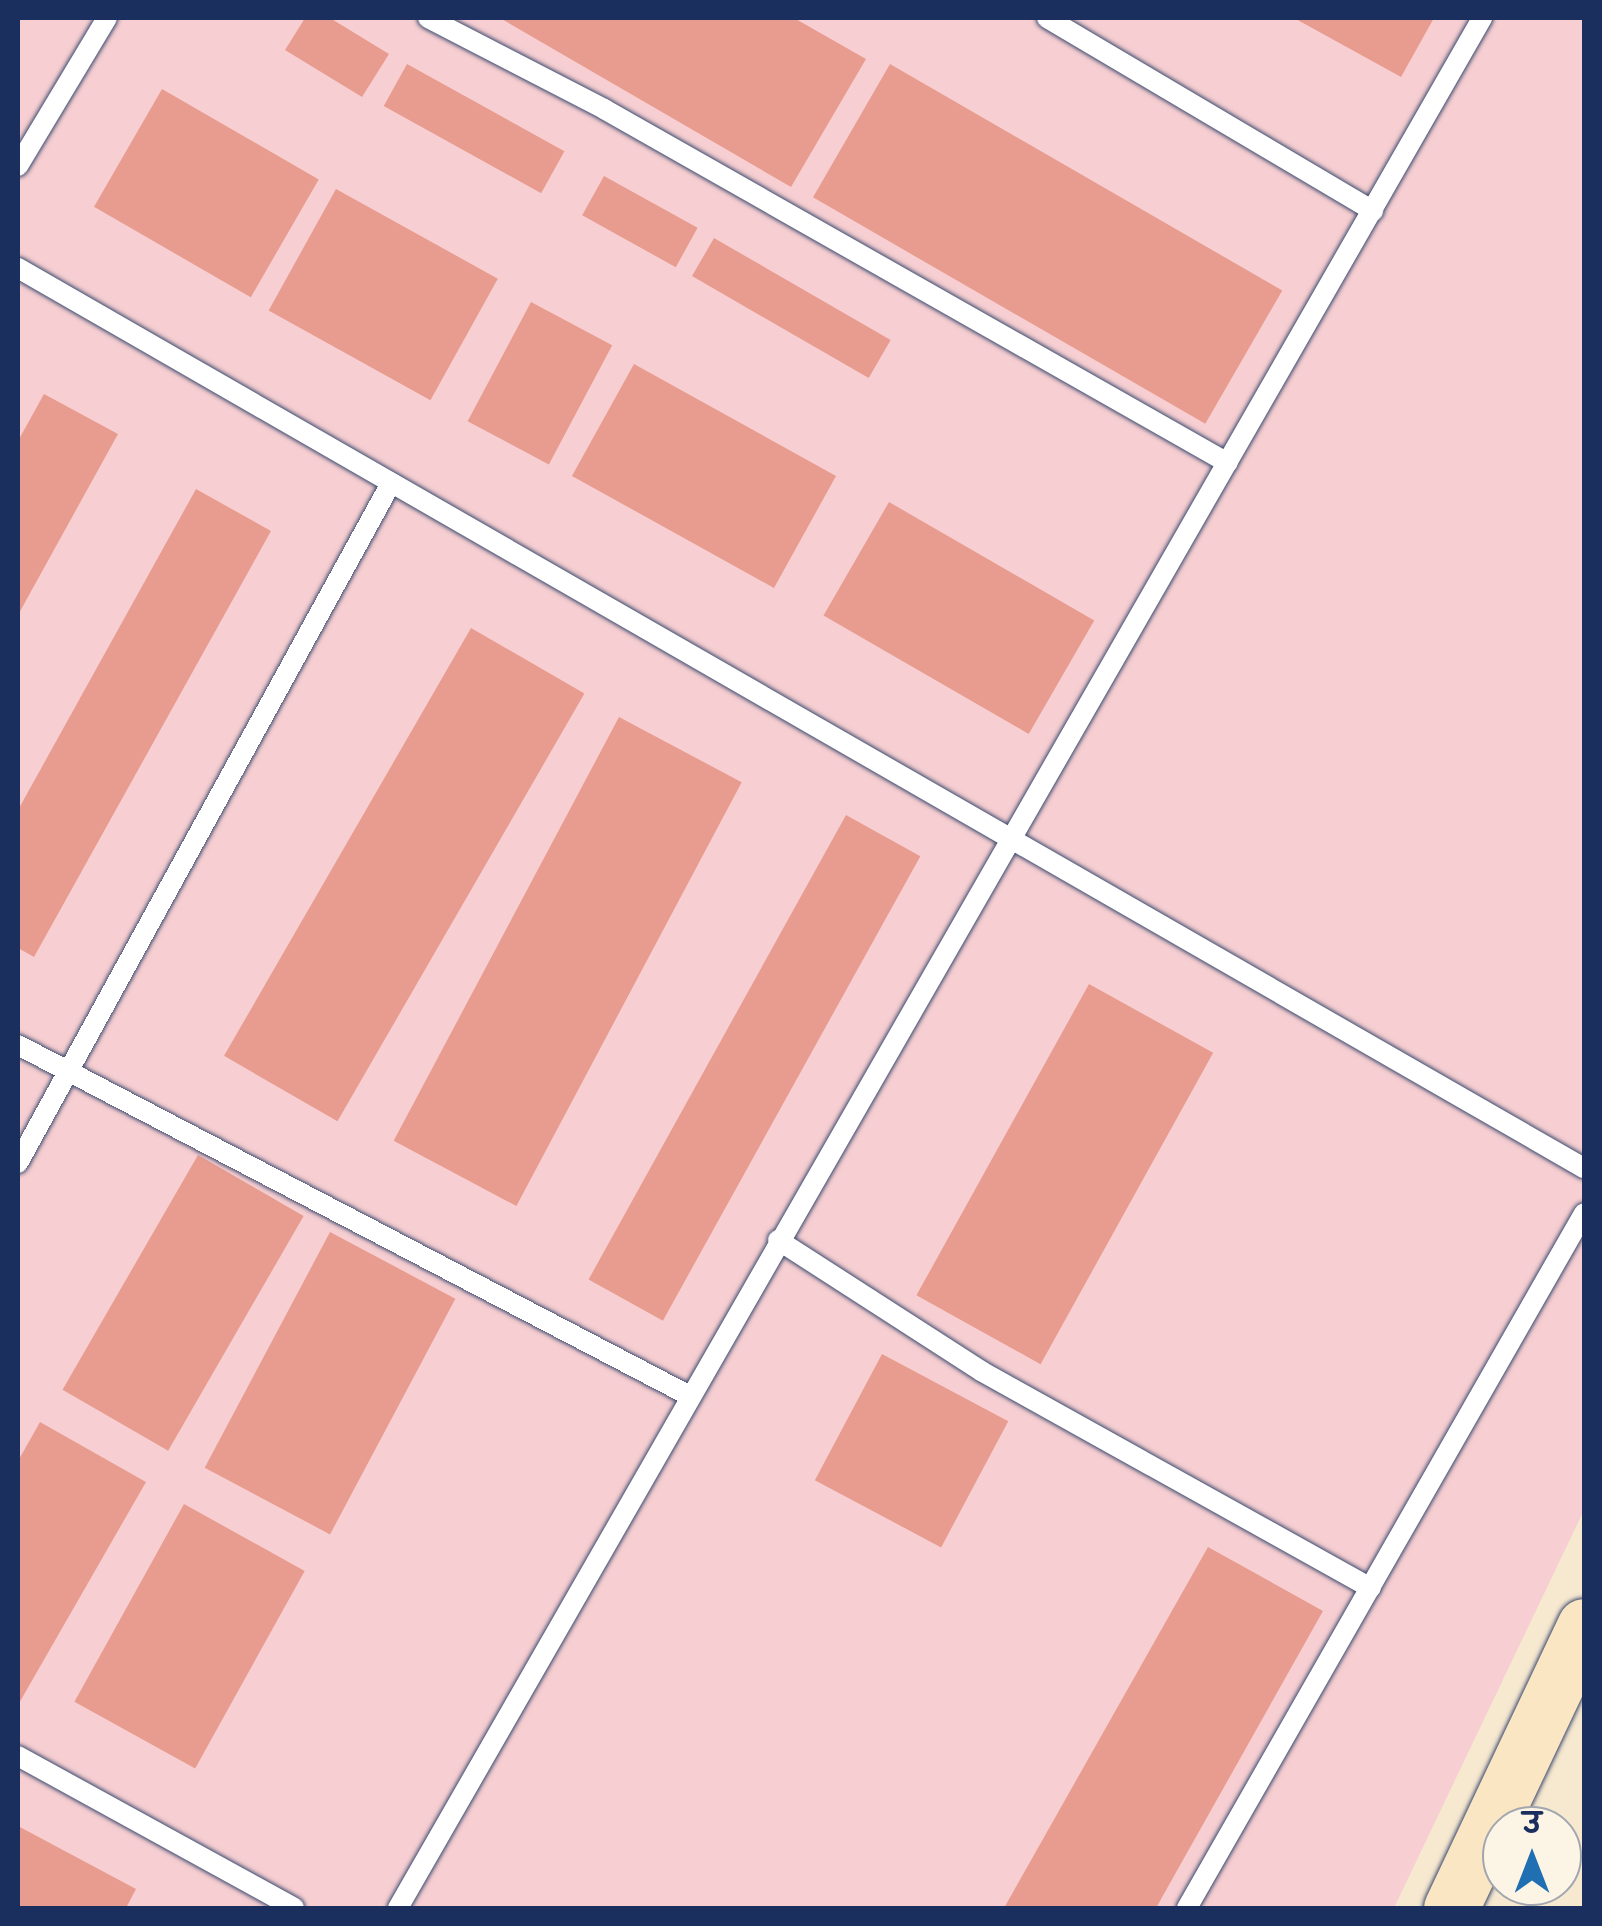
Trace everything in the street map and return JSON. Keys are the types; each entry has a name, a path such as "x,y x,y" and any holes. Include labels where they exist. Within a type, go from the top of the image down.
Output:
{"main road":[{"path":"1451,1908 1584,1626"}],"lane":[{"path":"18,166 107,18"},
{"path":"428,18 638,128 1228,463"},
{"path":"1047,18 1373,211"},
{"path":"398,1908 1008,837 1228,463 1482,18"},
{"path":"18,268 1584,1168"},
{"path":"18,1163 392,483"},
{"path":"18,1044 690,1396"},
{"path":"1187,1908 1584,1213"},
{"path":"778,1240 981,1371 1370,1588"},
{"path":"18,1756 294,1908"}],"shaded area":[{"path":"18,18 1584,18 1584,1510 1394,1908 18,1908"}],"building":[{"path":"305,18 330,18 389,54 362,97 285,50"},
{"path":"500,18 794,18 866,59 791,187"},
{"path":"1294,18 1434,18 1401,77"},
{"path":"407,64 564,151 541,193 384,106"},
{"path":"890,64 1282,290 1205,424 813,197"},
{"path":"162,89 319,179 251,297 94,207"},
{"path":"604,176 698,228 676,267 582,215"},
{"path":"336,189 498,279 430,400 269,311"},
{"path":"714,238 891,340 869,378 692,276"},
{"path":"531,302 612,345 549,464 468,421"},
{"path":"634,364 836,476 774,588 572,476"},
{"path":"44,394 118,434 18,615 18,441"},
{"path":"196,489 271,531 34,957 18,948 18,810"},
{"path":"889,502 1094,620 1029,734 824,615"},
{"path":"471,628 584,693 337,1121 224,1056"},
{"path":"619,717 742,782 516,1206 394,1141"},
{"path":"846,815 920,856 663,1321 589,1279"},
{"path":"1089,984 1213,1053 1041,1364 916,1295"},
{"path":"198,1155 304,1216 168,1451 62,1390"},
{"path":"330,1232 455,1299 330,1534 205,1468"},
{"path":"882,1354 1008,1421 941,1547 815,1480"},
{"path":"40,1422 146,1482 18,1705 18,1461"},
{"path":"184,1504 305,1571 195,1769 74,1702"},
{"path":"1208,1547 1323,1611 1156,1908 1004,1908"},
{"path":"18,1826 136,1889 126,1908 18,1908"}]}
